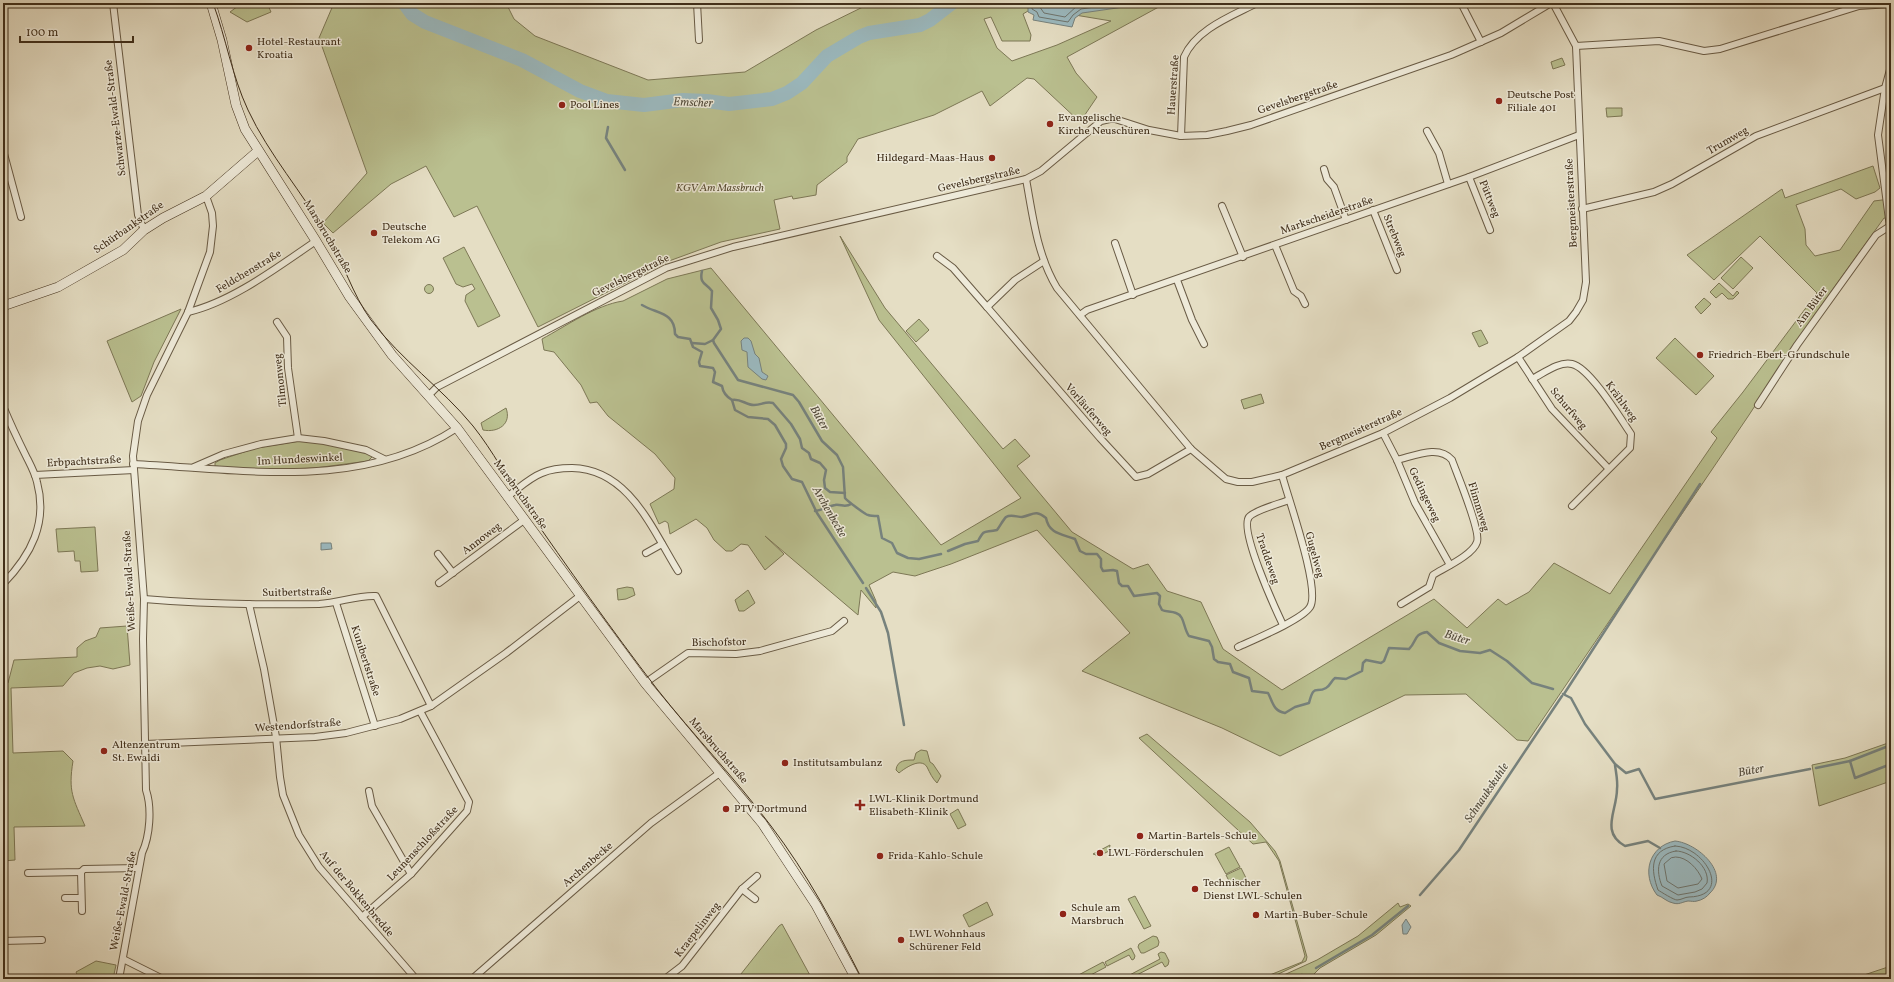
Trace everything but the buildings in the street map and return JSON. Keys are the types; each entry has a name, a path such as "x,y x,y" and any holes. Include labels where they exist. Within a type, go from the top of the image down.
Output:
{"street":[{"name":"Schwarze-Ewald-Straße","path":"113,3 138,215 144,230"},
{"name":"Marsbruchstraße","path":"211,3 220,32 236,105 245,129 349,296 374,332 457,428 645,683 762,822 816,904 856,979"},
{"path":"697,3 699,40"},
{"name":"Hauerstraße","path":"1181,136 1184,57 1186,51 1201,35 1257,3"},
{"path":"1461,3 1481,42"},
{"name":"Gevelsbergstraße","path":"428,396 437,387 666,268 733,247 1026,179 1041,171 1095,125 1110,119 1149,130 1181,136 1217,134 1251,125 1451,55 1512,27 1552,3 1576,46"},
{"path":"1576,46 1659,41 1704,51 1720,50 1860,6 1891,4"},
{"name":"Bergmeisterstraße","path":"1026,179 1031,211 1044,261 1057,288 1191,449 1226,478 1238,482 1252,482 1282,475 1383,433 1450,398 1518,357 1569,321 1576,312 1582,300 1586,280 1576,46"},
{"path":"1891,66 1885,88 1878,135 1891,235"},
{"name":"Trumweg","path":"1582,209 1654,192 1672,184 1756,136 1885,88"},
{"path":"1427,131 1439,153 1448,184"},
{"name":"Markscheiderstraße","path":"1080,315 1087,310 1177,280 1469,177 1579,135"},
{"path":"3,150 21,217"},
{"name":"Schürbankstraße","path":"3,306 58,288 123,250 144,230 182,207 206,196 258,151"},
{"path":"1324,170 1327,179 1334,187 1346,220"},
{"name":"Püttweg","path":"1469,177 1490,230"},
{"name":"Weiße-Ewald-Straße","path":"119,979 139,868 142,853 146,844 148,830 149,798 146,790 144,599 134,467 137,429 147,395 188,312 207,264 213,239 212,213 206,196"},
{"path":"1222,206 1243,257"},
{"name":"Strebweg","path":"1373,210 1397,270"},
{"name":"Am Büter","path":"1758,405 1797,345 1876,235 1890,226"},
{"name":"Feldchenstraße","path":"188,312 205,308 226,298 278,267 316,241"},
{"path":"1115,243 1133,295"},
{"path":"1275,245 1294,291 1301,296 1305,304"},
{"name":"Vorläuferweg","path":"937,256 953,268 1095,433 1136,477 1148,474 1191,449"},
{"path":"987,308 1015,280 1044,261"},
{"path":"1177,280 1192,320 1204,344"},
{"name":"Tilmonweg","path":"277,322 287,337 288,368 298,438"},
{"name":"Schurfweg","path":"1518,357 1552,409 1608,468"},
{"name":"Krählweg","path":"1532,379 1559,365 1572,364 1583,369 1609,401 1631,434 1630,448 1608,468 1572,506"},
{"name":"Erbpachtstraße","path":"3,406 35,475 39,494 40,516 35,538 29,551 15,572 3,584"},
{"name":"Im Hundeswinkel","path":"134,467 192,467 265,473 357,466 415,451 438,440 457,428"},
{"name":"Gedingeweg","path":"1383,433 1397,460 1415,503 1450,565"},
{"name":"Im Hundeswinkel","path":"192,467 231,452 261,444 298,438 324,441 366,450 384,459"},
{"name":"Flimmweg","path":"1397,460 1434,451 1448,456 1452,460 1477,534 1477,542 1466,554 1433,575 1429,587 1401,604"},
{"name":"Erbpachtstraße","path":"35,475 134,467"},
{"path":"507,497 532,478 543,472 561,468 580,468 607,476 634,500 645,514 678,571"},
{"name":"Gugelweg","path":"1238,647 1283,625 1309,608 1312,602 1312,582 1282,475"},
{"name":"Traddeweg","path":"1283,625 1263,580 1247,531 1247,521 1250,516 1256,512 1289,500"},
{"name":"Annoweg","path":"439,583 524,520"},
{"path":"646,553 662,544"},
{"path":"438,554 452,573"},
{"name":"Suitbertstraße","path":"144,599 193,603 336,603 364,596 376,596 431,706"},
{"name":"Westendorfstraße","path":"145,744 276,737 315,737 346,733 375,726 420,711 431,706 506,653 580,596"},
{"name":"Kunibertstraße","path":"336,603 375,726"},
{"name":"Auf der Bokkenbredde","path":"249,604 264,669 276,737 283,795 298,836 319,867 416,979"},
{"name":"Bischofstor","path":"645,683 679,657 688,653 736,654 760,651 832,631 844,620"},
{"name":"Leunenschloßstraße","path":"362,917 411,874 469,807 469,802 420,711"},
{"name":"Archenbecke","path":"472,979 651,823 721,772"},
{"path":"369,790 372,806 411,874"},
{"path":"28,873 81,872 84,869 139,868"},
{"path":"81,872 82,911"},
{"name":"Kraepelinweg","path":"665,979 682,966 742,889 757,876"},
{"path":"742,889 755,899"},
{"path":"65,898 81,898"},
{"path":"4,958 3,941 42,940"},
{"path":"123,959 163,979"}],"green space":[{"path":"242,3 267,3 271,12 247,22 230,12"},
{"name":"KGV Am Massbruch","path":"334,3 506,3 514,19 535,36 648,80 745,72 816,30 871,3 1166,3 1067,57 1076,73 1097,97 1080,122 1034,79 1027,78 990,106 982,91 934,115 858,139 847,157 847,162 817,185 816,195 793,199 792,196 774,200 780,229 721,242 669,261 538,327 477,206 454,217 426,166 391,184 333,233 323,223 367,173 319,38","holes":["1033,8 1111,21 1057,45 1012,61 997,48 984,19 991,17 1002,41 1030,41 1031,35 1023,14"]},
{"path":"1562,58 1565,65 1553,69 1551,62"},
{"path":"1606,108 1622,108 1622,116 1607,117"},
{"path":"1873,166 1880,188 1875,192 1856,199 1841,189 1796,205 1805,229 1806,245 1815,256 1840,250 1874,201 1890,199 1889,186 1891,186 1891,219 1884,218 1815,314 1749,415 1528,741 1517,740 1466,694 1405,695 1280,756 1222,728 1082,671 1130,633 1037,530 951,564 915,576 893,572 869,585 876,601 876,608 861,590 858,615 765,536 784,554 765,570 748,545 741,544 732,551 726,551 714,540 707,528 696,519 670,534 668,523 665,521 659,524 650,504 674,489 675,478 655,454 608,416 597,402 590,403 581,385 554,352 544,350 542,339 592,311 623,301 667,279 711,268 941,545 1021,498 879,320 840,236 885,308 1003,449 1015,439 1030,456 1017,466 1072,532 1133,569 1148,564 1167,591 1201,602 1223,649 1282,690 1434,599 1467,628 1498,599 1506,605 1529,592 1554,563 1610,594 1717,438 1711,432 1817,293 1760,236 1714,280 1687,255 1782,189 1785,198"},
{"path":"464,247 500,316 478,327 465,301 466,295 475,289 472,284 463,287 456,284 443,258"},
{"path":"1741,257 1753,268 1733,289 1721,278"},
{"path":"1719,283 1733,296 1737,291 1739,293 1733,299 1728,299 1722,293 1716,298 1710,292"},
{"path":"427,285 431,285 433,289 431,293 427,293 425,291 425,287"},
{"path":"1704,298 1711,304 1701,314 1695,307"},
{"path":"181,309 154,362 141,396 132,402 107,341"},
{"path":"919,319 929,330 916,342 906,331"},
{"path":"1481,330 1488,343 1479,347 1472,333"},
{"path":"1675,338 1714,376 1696,395 1656,358"},
{"path":"1261,394 1264,403 1244,409 1241,400"},
{"path":"506,408 507,419 502,426 494,430 483,430 481,423"},
{"path":"300,441 350,448 372,457 368,461 315,468 240,469 215,466 215,463 220,460 256,448"},
{"path":"95,527 98,571 81,572 80,561 75,561 74,551 58,552 56,529"},
{"path":"627,587 633,588 635,595 626,599 618,600 617,589"},
{"path":"748,590 755,603 744,611 739,611 735,600"},
{"path":"127,626 130,665 113,669 100,666 87,668 74,673 63,686 11,688 13,753 63,751 73,761 71,788 77,808 85,826 14,827 15,860 3,861 3,683 8,683 14,660 77,657 77,648 85,641 96,637 100,628"},
{"path":"1147,734 1250,822 1275,851 1280,861 1307,957 1306,961 1272,977 1260,979 1302,962 1305,956 1279,861 1266,842 1253,844 1139,738"},
{"path":"1891,742 1891,781 1819,806 1812,765 1845,758"},
{"path":"921,750 927,751 930,762 941,776 937,783 927,767 921,763 913,764 899,773 896,770 900,762 914,760 916,753"},
{"path":"958,809 966,825 958,829 950,814"},
{"path":"1110,845 1109,851 1099,856 1093,854"},
{"path":"1229,847 1240,867 1226,874 1215,854"},
{"path":"1241,868 1246,878 1231,885 1226,875"},
{"path":"1135,896 1151,926 1144,929 1128,899"},
{"path":"987,902 993,915 969,927 963,915"},
{"path":"1398,903 1400,907 1408,904 1411,906 1376,935 1320,968 1311,977 1304,979 1275,979 1317,960 1358,936"},
{"path":"782,924 812,979 737,979 779,926"},
{"path":"1153,936 1157,937 1159,942 1158,946 1141,953 1138,947 1139,944"},
{"path":"1131,948 1135,956 1134,959 1132,960 1129,955 1107,966 1105,962"},
{"path":"1161,952 1165,953 1169,961 1168,965 1165,967 1162,962 1129,979 1122,979 1160,959 1158,954"},
{"path":"96,961 116,965 113,979 79,979 76,972"},
{"path":"1103,962 1106,967 1083,979 1071,979"},
{"path":"1891,966 1891,979 1852,979"}],"water":[{"path":"1028,3 1127,3 1124,7 1082,13 1075,18 1072,27 1033,20 1034,15 1028,12"},
{"path":"744,338 748,338 751,341 755,354 759,358 762,372 768,376 766,380 762,379 748,367 747,352 742,350 741,341"},
{"path":"321,543 331,543 332,549 321,550"},
{"path":"1675,841 1693,847 1709,860 1714,868 1716,877 1715,885 1709,894 1703,899 1675,904 1657,895 1652,887 1649,878 1650,862 1659,849 1666,844"},
{"path":"1406,919 1411,927 1407,934 1403,934 1402,925"}],"waterway":[{"name":"Emscher","path":"404,3 412,14 425,22 522,60 580,91 607,101 644,105 683,100 729,104 772,99 787,93 802,83 827,56 859,37 869,33 920,25 930,20 952,3"},
{"name":"Büter","path":"611,106 612,102"},
{"name":"Büter","path":"608,127 606,138 625,170"},
{"name":"Büter","path":"702,271 702,281 712,291 711,308 721,329 713,340 738,380 793,395 799,402 822,441 837,455 843,467 845,498 866,514 878,516 882,538 892,543 897,553 908,558 919,559 941,554"},
{"name":"Archenbecke","path":"642,305 669,318 672,321 675,334 678,337 690,339 693,347 702,352 699,362 700,366 713,368 715,372 713,382 722,386 723,391 728,398 732,400 735,410 748,417 768,419 775,425 786,444 786,448 781,459 783,466 792,479 802,482 817,513 863,583"},
{"path":"692,343 705,344 713,340"},
{"path":"732,400 738,400 754,405 768,402 773,403 791,424 800,439 802,448 809,453 811,459 820,463 826,470 824,480 825,488 830,492 845,493"},
{"path":"1564,694 1700,484"},
{"path":"815,511 835,505 847,506 851,504"},
{"name":"Büter","path":"948,551 965,544 978,541 985,532 997,530 1008,516 1022,517 1034,513 1042,515 1046,518 1050,527 1057,533 1075,539 1080,551 1086,554 1097,554 1101,559 1101,567 1103,571 1117,571 1119,583 1122,586 1128,586 1134,596 1157,593 1160,596 1159,604 1162,610 1174,612 1179,615 1189,636 1209,641 1212,647 1214,659 1218,662 1230,664 1233,672 1249,678 1252,691 1268,693 1276,708 1285,713 1295,707 1309,703 1314,691 1323,690 1329,686 1335,678 1346,679 1362,671 1363,663 1366,660 1381,663 1384,661 1389,648 1409,649 1417,636 1427,632 1439,643 1460,651 1480,653 1490,650 1507,661 1532,683 1553,689"},
{"name":"Archenbecke","path":"866,588 881,612 888,633 904,725"},
{"name":"Büter","path":"1563,694 1571,698 1585,724 1615,764 1626,773 1639,769 1655,799 1810,769"},
{"name":"Schnaukskuhle","path":"1420,895 1459,850 1562,696"},
{"path":"1850,761 1891,745"},
{"name":"Büter","path":"1816,768 1850,761 1855,778 1891,764"},
{"path":"1615,765 1617,786 1611,828 1613,834 1617,840 1625,846 1648,841 1660,848"},
{"name":"Schnaukskuhle","path":"1316,968 1372,935 1408,906"},
{"name":"Schnaukskuhle","path":"1291,979 1302,975"}],"tram line":[{"path":"213,3 242,97 256,127 318,219 333,246 364,310 395,348 448,399 473,426 494,455 525,506 623,644 657,689 771,826 797,862 831,920 862,979"}],"place":[{"name":"Hotel-Restaurant Kroatia","path":"249,48"},
{"name":"Deutsche Post Filiale 401","path":"1499,101"},
{"name":"Pool Lines","path":"562,105"},
{"name":"Evangelische Kirche Neuschüren","path":"1050,124"},
{"name":"Hildegard-Maas-Haus","path":"992,158"},
{"name":"Deutsche Telekom AG","path":"374,233"},
{"name":"Friedrich-Ebert-Grundschule","path":"1700,355"},
{"name":"Altenzentrum St. Ewaldi","path":"104,751"},
{"name":"Institutsambulanz","path":"785,763"},
{"name":"LWL-Klinik Dortmund Elisabeth-Klinik","path":"860,805"},
{"name":"PTV Dortmund","path":"726,809"},
{"name":"Martin-Bartels-Schule","path":"1140,836"},
{"name":"LWL-Förderschulen","path":"1100,853"},
{"name":"Frida-Kahlo-Schule","path":"880,856"},
{"name":"Technischer Dienst LWL-Schulen","path":"1195,889"},
{"name":"Schule am Marsbruch","path":"1063,914"},
{"name":"Martin-Buber-Schule","path":"1256,915"},
{"name":"LWL Wohnhaus Schürener Feld","path":"901,940"}]}
